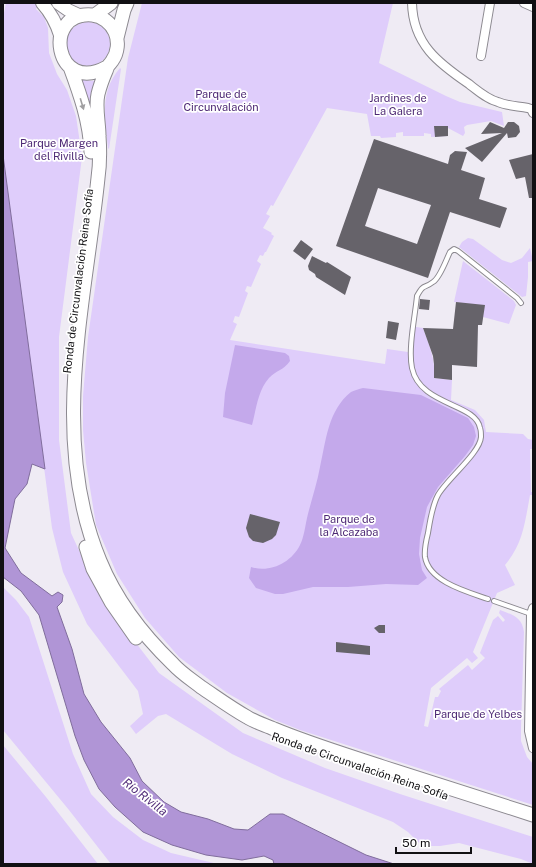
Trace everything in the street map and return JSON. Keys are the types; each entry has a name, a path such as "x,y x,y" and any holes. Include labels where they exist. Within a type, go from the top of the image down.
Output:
{"main road":[{"path":"58,3 81,16"},
{"path":"95,15 111,3"},
{"name":"Ronda de Circunvalación Reina Sofía","path":"127,3 117,38 117,51 114,59 107,67 97,97 100,166 79,337 74,393 73,422 79,493 89,533 101,564 118,597 143,632 175,667 207,691 249,718 329,750 533,815"},
{"path":"43,4 56,21 60,35"},
{"path":"60,35 69,22 81,16 95,15 112,26 117,38"},
{"name":"Ronda de Circunvalación Reina Sofía","path":"60,35 59,42 61,55 70,67 85,112 91,137 92,167 71,322 67,363 65,424 67,461 71,497 93,569 111,602 136,638 169,674 202,698 246,726 288,744 327,758 533,824"},
{"path":"70,67 82,73 91,74 107,67"}],"street":[{"path":"412,3 412,17 417,31 422,43 430,53 459,77 492,100 528,108 531,109 533,113"},
{"path":"481,56 490,3"},
{"path":"524,3 533,7"},
{"path":"532,611 529,731 533,748"}],"lane":[{"path":"488,599 443,581 429,568 425,558 426,543 433,507 438,495 476,449 481,438 480,426 472,416 458,407 438,399 424,390 417,381 412,369 411,351 417,296 421,288 433,283 437,278 450,252 454,249 458,250 518,298 521,303"},
{"path":"494,601 532,611"}],"green space":[{"name":"Parque Margen del Rivilla","path":"6,3 39,3 36,9 44,17 48,28 49,53 57,74 67,90 76,116 82,157 59,337 59,440 71,533 100,596 159,673 243,733 325,768 533,837 533,864 521,859 459,843 440,846 426,846 418,842 408,832 393,822 282,778 232,754 166,714 158,716 136,734 130,726 143,714 138,691 87,624 63,572 52,528 3,155 3,18"},
{"path":"142,3 393,3 379,63 460,102 502,112 504,126 491,121 467,125 464,127 465,133 463,136 448,128 448,136 431,137 431,134 424,133 424,136 403,136 403,132 396,133 396,137 381,138 380,136 371,136 367,114 327,108 273,206 271,205 266,214 270,216 263,228 272,233 271,234 274,236 266,252 263,256 260,255 257,261 261,264 251,287 247,286 245,291 248,293 239,317 235,316 233,322 237,324 230,340 385,364 387,349 408,352 410,326 423,328 433,359 434,378 452,380 451,400 475,410 484,420 486,432 523,434 528,439 533,440 533,449 530,449 531,492 533,492 533,495 530,495 520,541 505,565 515,585 497,593 473,652 478,658 472,663 467,658 431,688 424,726 428,727 435,697 438,697 441,691 439,689 468,665 472,670 485,658 480,653 493,620 498,616 503,622 505,620 499,613 500,610 516,617 521,623 524,632 521,741 527,757 533,764 533,805 300,730 275,720 227,693 179,657 145,618 117,574 96,525 86,463 83,430 83,396 88,337 128,58"},
{"path":"84,22 92,22 97,23 104,28 109,35 109,53 104,60 97,65 84,66 76,63 69,56 66,48 66,40 69,32 76,25"},
{"path":"120,68 109,149 105,117 106,96 113,77"},
{"path":"80,79 92,81 97,80 92,118"},
{"path":"468,238 473,239 502,260 511,263 522,258 530,248 533,261 528,262 526,296 522,297 459,247 462,242"},
{"path":"463,261 514,301 516,305 509,324 483,317 484,306 454,302"},
{"path":"235,345 285,353 289,356 290,361 282,369 272,375 262,388 252,425 223,417 225,393"},
{"name":"Parque de la Alcazaba","path":"363,388 421,395 468,418 474,427 476,436 473,445 438,487 427,507 420,538 419,554 422,570 427,578 418,585 386,584 348,587 313,587 283,594 275,594 256,588 249,578 251,567 265,569 279,565 291,557 300,545 329,426 343,399 351,392"},
{"path":"3,587 16,600 29,617 73,754 91,794 113,817 143,840 171,853 218,864 111,864 3,730"},
{"path":"3,745 46,797 98,864 3,864"}],"water":[{"name":"Río Rivilla","path":"3,155 45,469 32,464 27,484 15,499 5,548 21,573 52,596 58,592 63,595 62,602 57,607 72,649 84,694 101,722 130,758 142,781 164,802 181,812 208,819 234,829 248,830 270,814 283,814 366,855 394,864 274,864 273,860 264,856 242,860 206,855 172,845 143,832 115,807 99,789 84,760 75,736 39,615 21,591 3,577"}],"building":[{"path":"490,122 504,128 508,122 514,122 519,126 520,132 516,137 508,138 507,133 482,162 465,148 502,133 481,134"},
{"path":"434,126 448,126 448,136 435,137"},
{"path":"374,139 448,164 450,155 455,151 467,152 461,170 485,178 479,199 507,208 500,228 450,212 428,278 336,246","holes":["378,188 431,205 417,244 365,226"]},
{"path":"533,154 533,198 529,198 525,177 516,179 509,160"},
{"path":"301,240 313,249 305,260 293,251"},
{"path":"312,256 326,263 327,262 351,277 345,295 316,277 315,274 309,270 308,266"},
{"path":"420,299 430,300 429,310 419,309"},
{"path":"456,302 485,305 482,325 478,325 477,367 452,365 452,380 434,378 433,356 423,328 453,329"},
{"path":"388,321 399,323 396,340 386,338"},
{"path":"250,514 280,522 276,535 272,539 263,543 253,541 249,537 246,528"},
{"path":"379,625 385,625 385,633 379,633 374,628"},
{"path":"336,642 370,646 370,655 336,652"}],"park label":[{"name":"Parque de Circunvalación","path":"221,100"},
{"name":"Jardines de La Galera","path":"398,104"},
{"name":"Parque de Yelbes","path":"478,714"}]}
